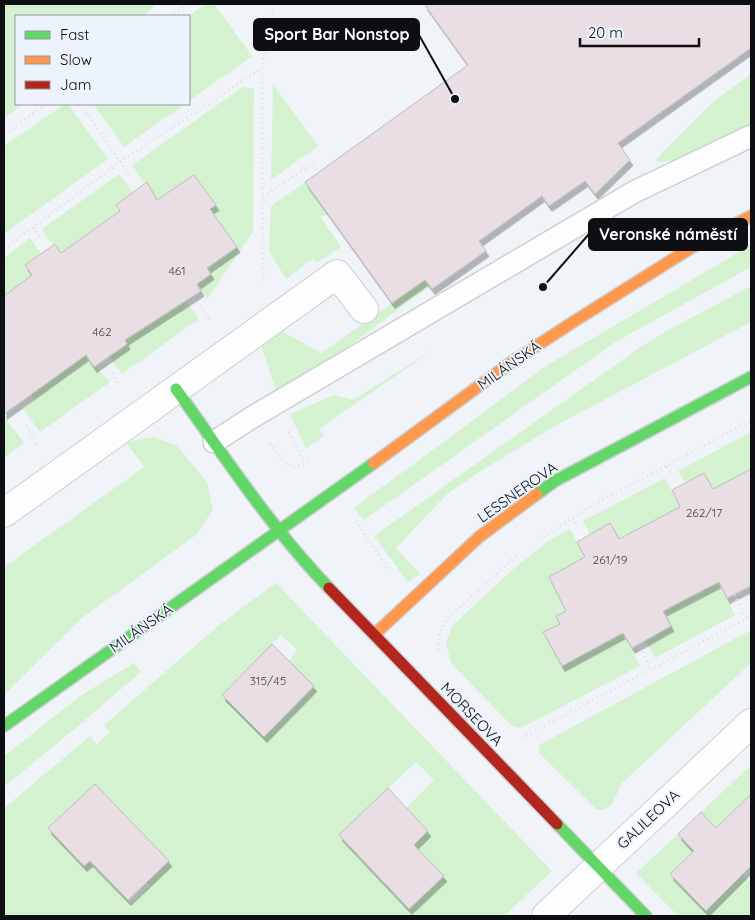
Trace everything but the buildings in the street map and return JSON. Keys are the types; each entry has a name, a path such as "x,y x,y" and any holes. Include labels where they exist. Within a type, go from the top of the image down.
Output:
{"street":[{"name":"MILÁNSKÁ","path":"4,726 516,359 694,246 751,216"},
{"path":"4,513 337,274 364,309"},
{"name":"LESSNEROVA","path":"375,634 479,537 554,481 751,378"},
{"path":"176,389 278,531"},
{"name":"MORSEOVA","path":"278,531 309,567 646,916"},
{"name":"GALILEOVA","path":"546,916 751,723"}],"lane":[{"path":"214,442 251,418 634,192 751,136"}],"path":[{"path":"172,15 188,4"},
{"path":"257,286 263,281 262,69 274,4"},
{"path":"4,249 120,162 262,69"},
{"path":"4,134 45,105"},
{"path":"81,105 131,177"},
{"path":"263,198 312,164 318,172"},
{"path":"34,227 40,237"},
{"path":"197,302 210,320"},
{"path":"204,325 216,315"},
{"path":"113,373 120,386"},
{"path":"113,391 127,380"},
{"path":"532,543 602,500 751,421"},
{"path":"26,426 37,445"},
{"path":"31,450 45,440"},
{"path":"667,466 671,474"},
{"path":"573,518 577,525"},
{"path":"438,654 438,640 444,625 451,615 517,555"},
{"path":"516,742 749,617 734,595"},
{"path":"642,652 651,670"}],"green space":[{"path":"4,4 156,4 145,15 15,15 15,105 23,105 4,118"},
{"path":"206,4 214,4 252,56 190,100 190,15"},
{"path":"751,74 751,126 676,161 656,162 657,158 715,100"},
{"path":"273,84 318,146 271,180"},
{"path":"243,87 254,89 253,232 207,299 197,284 211,274 207,268 237,247 210,209 215,205 194,175 158,199 132,165"},
{"path":"64,105 69,105 108,159 4,234 4,146"},
{"path":"94,105 184,105 124,147"},
{"path":"119,174 133,193 116,205 127,221 61,253 42,229"},
{"path":"305,182 328,215 320,216 341,247 316,263 313,259 286,279 269,251 271,206"},
{"path":"30,238 41,253 25,265 32,275 4,296 4,258"},
{"path":"751,245 751,267 617,341 364,520 354,508 546,366"},
{"path":"426,279 430,286 374,328 316,368 276,390 261,346 282,331 321,353"},
{"path":"751,286 751,322 555,426 447,494 396,548 420,574 408,582 374,536 642,346"},
{"path":"182,295 199,319 122,374 109,357 127,345 125,340"},
{"path":"434,349 319,429 324,436 306,448 290,414 334,395 353,400"},
{"path":"86,355 95,368 110,382 40,432 23,409 35,399 31,394"},
{"path":"6,419 24,443 4,458 4,421"},
{"path":"751,432 751,469 713,489 704,473 685,483 678,471"},
{"path":"153,437 176,445 207,482 213,510 196,535 82,618 4,695 4,567 144,467 126,442"},
{"path":"665,478 680,507 619,539 610,524 590,534 583,521"},
{"path":"570,529 585,557 549,577 566,611 556,616 560,624 543,633 562,666 623,633 640,666 521,728 512,726 451,663 446,643 452,626 511,571 547,542"},
{"path":"719,582 735,615 655,658 645,641 671,626 663,611"},
{"path":"276,583 552,871 504,916 4,916 4,808 90,736 97,744 110,732 104,725 218,626","holes":["281,635 297,650 289,661 314,686 264,736 222,696","416,762 434,780 406,808 428,831 414,845 443,876 409,909 339,835","48,828 150,886 131,904 90,861 84,866"]},
{"path":"751,630 751,663 620,785 617,795 606,809 596,809 539,753 539,745"},
{"path":"134,663 141,672 4,787 4,756 80,696"},
{"path":"751,765 751,794 716,828 701,812"},
{"path":"678,834 694,851 670,874 706,910 729,888 720,879 714,847 749,881 751,879 751,916 678,916 636,873"}],"traffic: fast":[{"path":"537,494 555,481 751,377"},
{"path":"176,389 268,517 329,588"},
{"path":"4,726 374,463"},
{"path":"557,824 646,916"}],"traffic: slow":[{"path":"374,463 509,364 573,322 694,246 751,216"},
{"path":"375,634 479,537 537,494"}],"traffic: jam":[{"path":"329,588 557,824"}],"place":[{"name":"Sport Bar Nonstop","path":"455,99"},
{"name":"Veronské náměstí","path":"543,287"}]}
